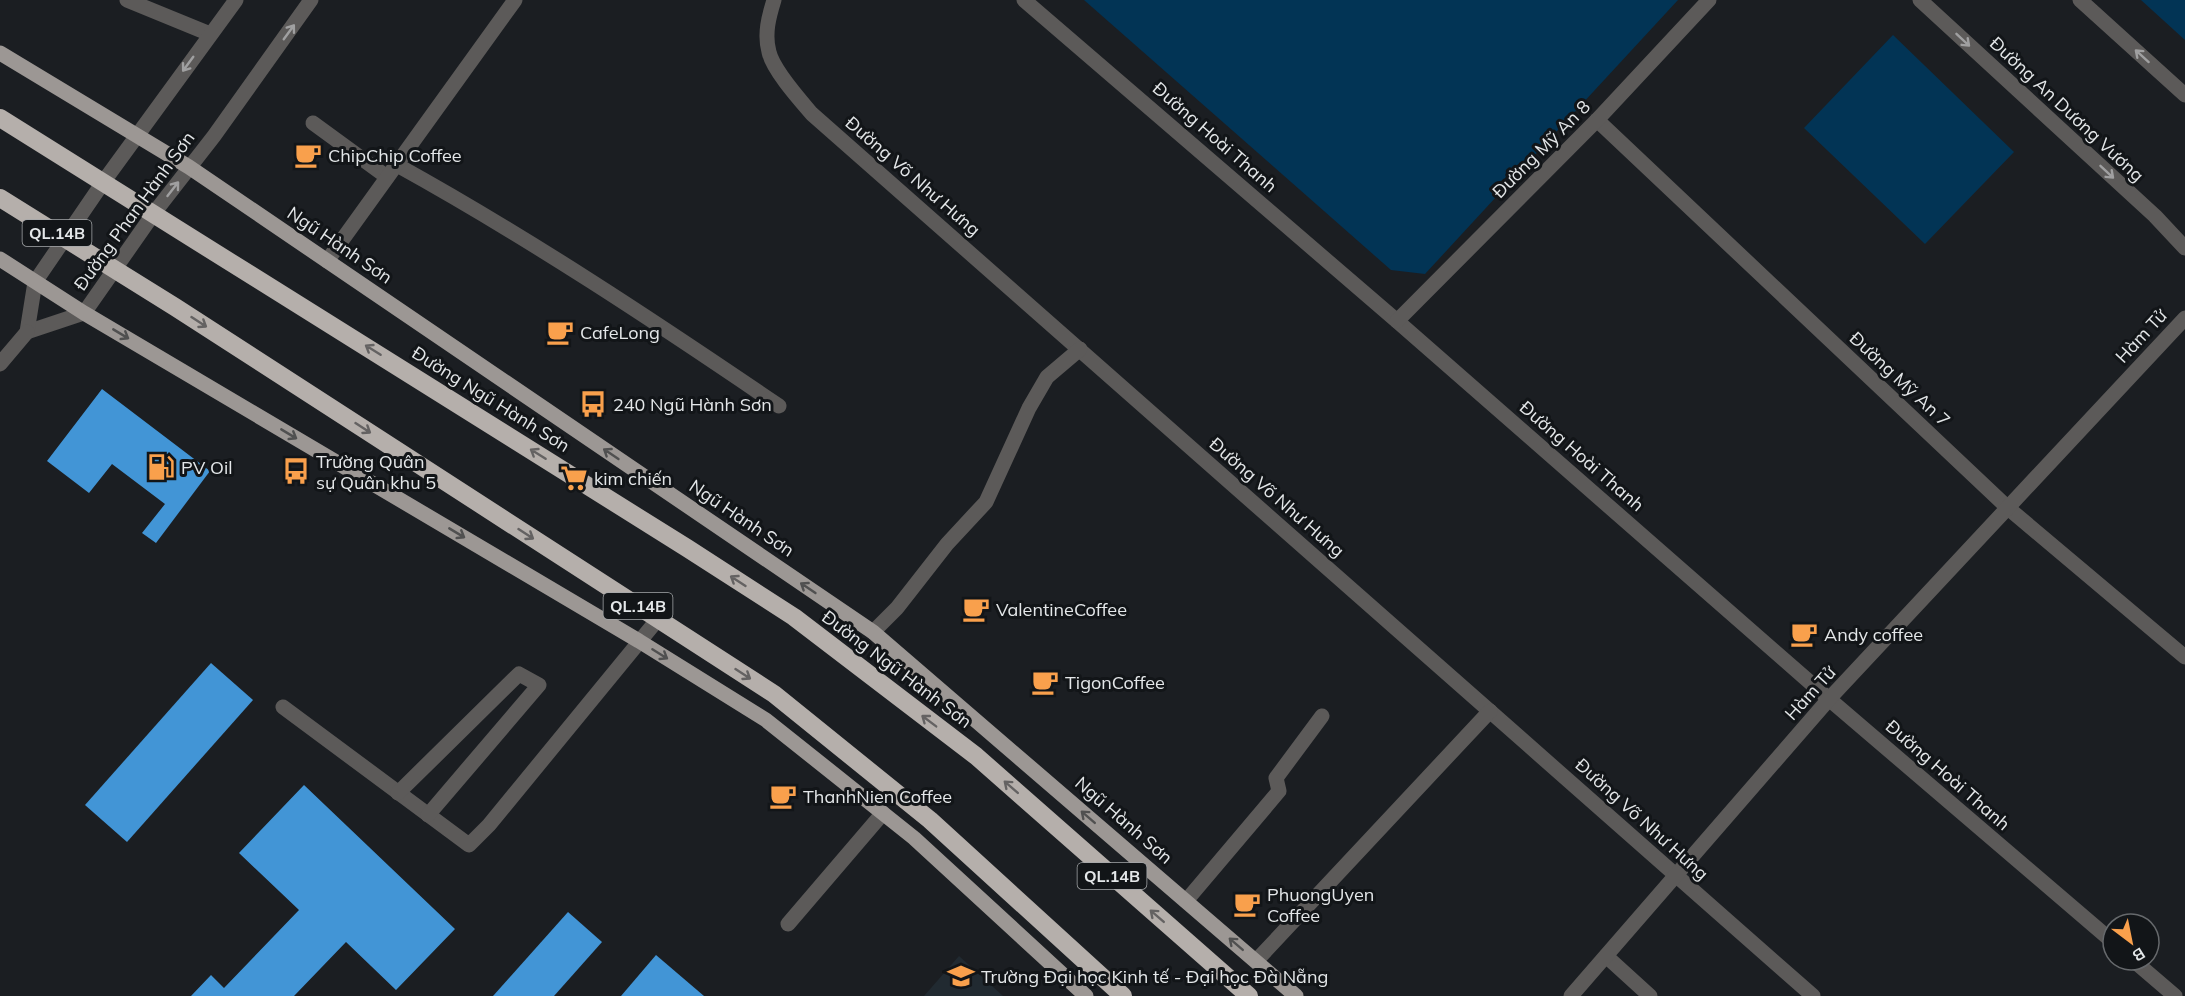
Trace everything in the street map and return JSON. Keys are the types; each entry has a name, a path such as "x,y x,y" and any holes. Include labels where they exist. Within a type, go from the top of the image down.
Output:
{"highway":[{"name":"Đường Ngũ Hành Sơn","path":"0,117 794,617 976,756 1249,996"},
{"name":"QL.14B","path":"0,198 176,307 774,694 930,820 1123,996"}],"main road":[{"name":"Ngũ Hành Sơn","path":"0,53 189,168 873,632 1296,996"},
{"path":"0,259 84,313 639,641 766,720 914,837 1086,996"}],"street":[{"path":"127,0 210,34"},
{"path":"0,364 27,332 35,282 104,181 236,0"},
{"name":"Đường Phan Hành Sơn","path":"27,332 84,313 113,269 311,0"},
{"path":"327,261 514,0"},
{"name":"Đường Võ Như Hưng","path":"774,0 767,22 769,52 789,88 812,114 1813,996"},
{"name":"Đường Hoài Thanh","path":"1024,0 1398,321 1829,699 2101,932"},
{"name":"Đường Mỹ An 8","path":"1398,321 1597,120 1709,0"},
{"name":"Đường An Dương Vương","path":"1920,0 2154,216 2185,248"},
{"path":"2080,0 2185,95"},
{"name":"Đường Mỹ An 7","path":"1597,120 2008,508 2185,657"},
{"path":"313,123 392,171 468,204 624,302 779,406"},
{"name":"Hàm Tử","path":"1571,996 1829,699 2185,318"},
{"path":"873,632 897,608 947,544 986,502 1029,408 1047,378 1080,349"},
{"path":"283,706 469,845 489,825 658,619"},
{"path":"398,793 519,674 539,685 428,815"},
{"path":"1256,961 1490,711"},
{"path":"1186,901 1279,791 1276,778 1322,716"},
{"path":"788,924 883,813"},
{"path":"1606,956 1650,996"},
{"path":"2147,972 2175,996"}],"shaded area":[{"path":"1084,0 1678,0 1425,274 1391,270"},
{"path":"2141,0 2185,0 2185,40"},
{"path":"1893,35 2014,152 1925,244 1804,128"},
{"name":"Trường Đại học Kinh tế - Đại học Đà Nẵng","path":"959,956 1003,996 924,996"}],"building":[{"name":"PV Oil","path":"102,389 210,471 156,543 142,533 165,504 112,464 89,493 47,461"},
{"path":"211,663 253,700 127,842 85,805"},
{"path":"304,785 455,929 396,990 346,942 294,996 191,996 211,975 224,988 299,910 239,853"},
{"path":"568,912 602,942 554,996 493,996"},
{"path":"656,955 704,996 621,996"}],"place":[{"name":"ChipChip Coffee","path":"308,155"},
{"name":"CafeLong","path":"560,332"},
{"name":"240 Ngũ Hành Sơn","path":"593,404"},
{"name":"PV Oil","path":"161,467"},
{"name":"Trường Quân sự Quân khu 5","path":"296,471"},
{"name":"kim chiến","path":"574,478"},
{"name":"ValentineCoffee","path":"976,609"},
{"name":"Andy coffee","path":"1804,634"},
{"name":"TigonCoffee","path":"1045,682"},
{"name":"ThanhNien Coffee","path":"783,796"},
{"name":"PhuongUyen Coffee","path":"1247,904"},
{"name":"Trường Đại học Kinh tế - Đại học Đà Nẵng","path":"961,976"}]}
